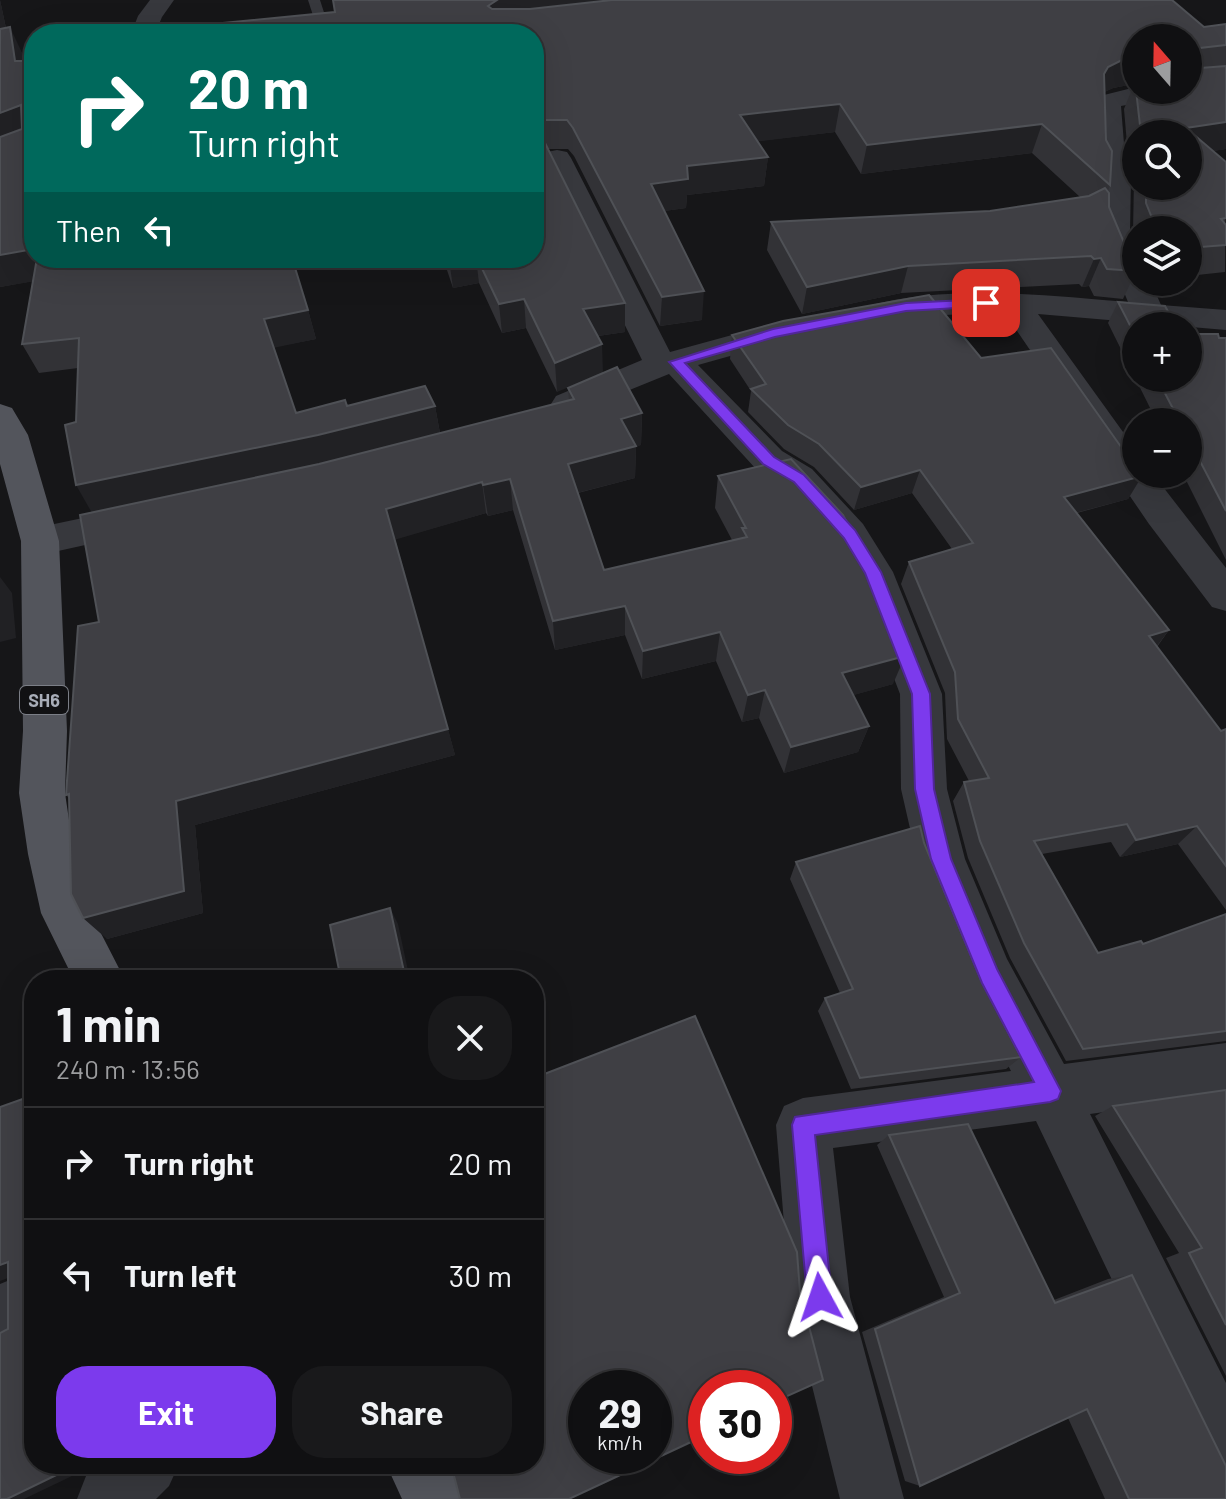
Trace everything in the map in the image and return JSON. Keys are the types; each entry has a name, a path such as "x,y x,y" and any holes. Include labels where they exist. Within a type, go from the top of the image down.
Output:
{"main road":[{"name":"SH6","path":"0,416 10,435 40,541 45,731 42,793 51,854 65,913 95,970"},
{"path":"424,1474 438,1499"}],"street":[{"path":"147,24 162,0"},
{"path":"1122,97 1109,102 1108,107 1112,169 1117,179 1115,233 1148,312"},
{"path":"557,158 639,327 669,363 769,460 799,478 850,534 873,572 921,694 924,789 941,859 989,976 1050,1091 1226,1450"},
{"path":"538,416 669,363 773,333 906,307 1013,302 1122,312"},
{"path":"1013,302 1162,514 1226,596"},
{"path":"1202,322 1222,325"},
{"path":"40,541 176,512"},
{"path":"872,1499 820,1297 803,1125 1226,1069"},
{"path":"0,1314 24,1304"},
{"path":"109,1499 136,1474"}],"lane":[{"path":"314,0 322,24"}],"building":[{"path":"333,0 497,0 488,6 492,9 530,9 612,0 1172,0 1200,24 1122,24 1122,60 1108,67 1104,74 1106,140 1112,151 1110,185 1042,124 867,145 840,104 740,115 768,157 687,166 688,179 651,184 704,291 662,297 573,128 567,120 544,122 544,24 213,24 335,12"},
{"path":"1226,24 1226,45 1202,48 1202,25"},
{"path":"10,27 15,61 24,61 24,251 0,255 0,137 22,129 21,105 0,113 0,29"},
{"path":"1226,66 1226,122 1202,126 1202,120 1139,120 1138,104 1202,104 1202,68"},
{"path":"544,141 625,303 583,309 602,344 555,363 524,299 499,304 482,268 544,268"},
{"path":"1202,142 1226,162 1226,218 1221,219 1226,225 1226,245 1202,247 1202,216 1151,216 1146,200 1202,200"},
{"path":"1105,188 1109,193 1109,207 1122,238 1122,270 1107,269 1101,258 1091,256 908,266 807,287 771,222 990,211 1089,196"},
{"path":"35,268 295,268 308,310 264,319 296,413 345,400 347,406 425,386 435,406 318,435 76,485 65,425 76,422 79,338 22,344"},
{"path":"929,295 981,358 1051,348 1122,448 1122,481 1064,497 1169,630 1149,636 1221,731 1226,729 1226,866 1197,826 1136,840 1127,824 1034,841 1098,953 1141,941 1143,944 1226,914 1226,1031 1083,1049 1024,943 980,841 964,782 989,778 958,719 955,672 909,562 973,543 920,470 861,487 819,444 788,425 751,389 766,384 732,335 783,321"},
{"path":"1118,302 1165,306 1168,312 1123,312"},
{"path":"1202,334 1218,334 1219,338 1226,338 1226,511 1202,465 1202,408 1173,408 1164,392 1202,392"},
{"path":"617,367 642,413 621,419 636,446 568,464 604,570 747,537 742,528 746,528 718,476 791,459 843,515 860,545 905,656 842,673 869,726 791,747 765,690 748,695 720,632 643,651 625,606 553,621 510,479 483,485 482,482 386,509 448,729 176,801 184,891 83,918 71,894 69,794 66,795 78,626 99,622 80,515 319,464 574,399 568,388"},
{"path":"920,826 924,843 981,980 1021,1057 860,1078 825,998 853,989 796,862"},
{"path":"390,908 404,970 339,970 330,925"},
{"path":"695,1016 797,1252 800,1292 823,1380 792,1394 792,1370 688,1370 688,1443 672,1451 672,1370 568,1370 568,1474 623,1474 569,1499 460,1499 454,1474 544,1474 544,1074"},
{"path":"1226,1090 1226,1325 1189,1253 1202,1248 1113,1106"},
{"path":"24,1099 24,1474 58,1474 7,1499 0,1499 0,1333 8,1329 8,1262 0,1265 0,1107"},
{"path":"968,1124 1055,1303 1132,1275 1226,1466 1226,1499 1129,1499 1087,1409 920,1486 875,1329 960,1293 889,1135"}],"route":[{"path":"820,1297 803,1125 1050,1091 989,976 967,916 941,859 924,789 921,694 873,572 850,534 799,478 769,460 676,362 773,333 906,307 986,303"}]}
